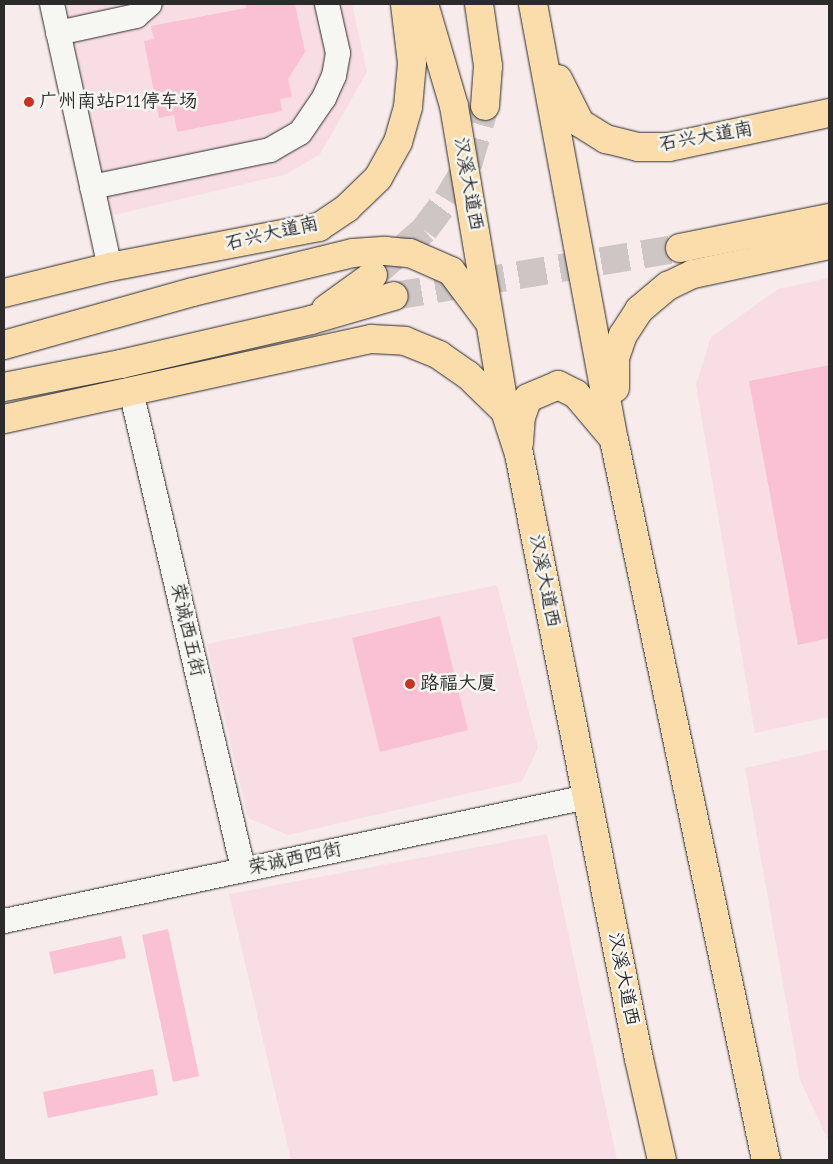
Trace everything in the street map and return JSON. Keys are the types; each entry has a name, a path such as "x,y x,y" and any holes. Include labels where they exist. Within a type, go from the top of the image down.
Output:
{"main road":[{"name":"石兴大道南","path":"4,293 110,267 319,227 347,208 378,178 398,142 408,107 412,63 405,4"},
{"name":"汉溪大道西","path":"424,4 454,106 494,328 505,411 518,454 662,1160"},
{"path":"479,4 488,66 485,106"},
{"name":"石兴大道南","path":"535,12 563,95 580,124 606,139 638,147 669,147 829,113"},
{"path":"535,12 614,440 768,1154"},
{"path":"680,248 829,218"},
{"path":"319,227 336,230 350,240 353,253"},
{"path":"614,440 615,358 623,335 639,310 668,286 693,274 829,245"},
{"path":"4,345 193,292 353,253 410,252 450,271 494,328"},
{"path":"311,320 373,275"},
{"path":"4,386 121,364 311,320 394,296"},
{"path":"4,419 371,338 405,341 439,355 468,375 505,411"},
{"path":"518,454 521,416 528,398 558,386 576,394 614,440"}],"lane":[{"path":"52,4 110,267"},
{"path":"58,33 136,16 150,4"},
{"path":"92,187 270,150 300,133 324,98 334,76 338,53 327,4"},
{"name":"荣诚西五街","path":"131,391 243,870"},
{"name":"荣诚西四街","path":"4,921 587,797"}],"shaded area":[{"path":"66,4 352,4 367,72 320,154 287,174 110,216"},
{"path":"829,278 829,717 755,733 696,385 711,337 778,289"},
{"path":"497,585 538,748 522,781 288,835 248,818 207,644"},
{"path":"829,749 829,1142 800,1080 745,768"},
{"path":"547,834 617,1160 291,1160 229,894"}],"building":[{"path":"245,4 295,4 305,52 288,79 292,97 280,99 282,111 177,132 174,115 159,118 144,41 154,39 151,26 246,8"},
{"path":"829,365 829,638 798,645 749,381"},
{"name":"路福大厦","path":"440,616 468,730 380,752 352,638"},
{"path":"168,929 199,1076 173,1082 142,935"},
{"path":"121,936 126,958 54,974 49,952"},
{"path":"153,1069 158,1095 48,1118 43,1092"}],"tunnel":[{"path":"373,275 424,230 447,200 468,165 485,106"},
{"path":"394,296 680,248"}],"place":[{"name":"广州南站P11停车场","path":"29,102"},
{"name":"路福大厦","path":"410,684"}]}
